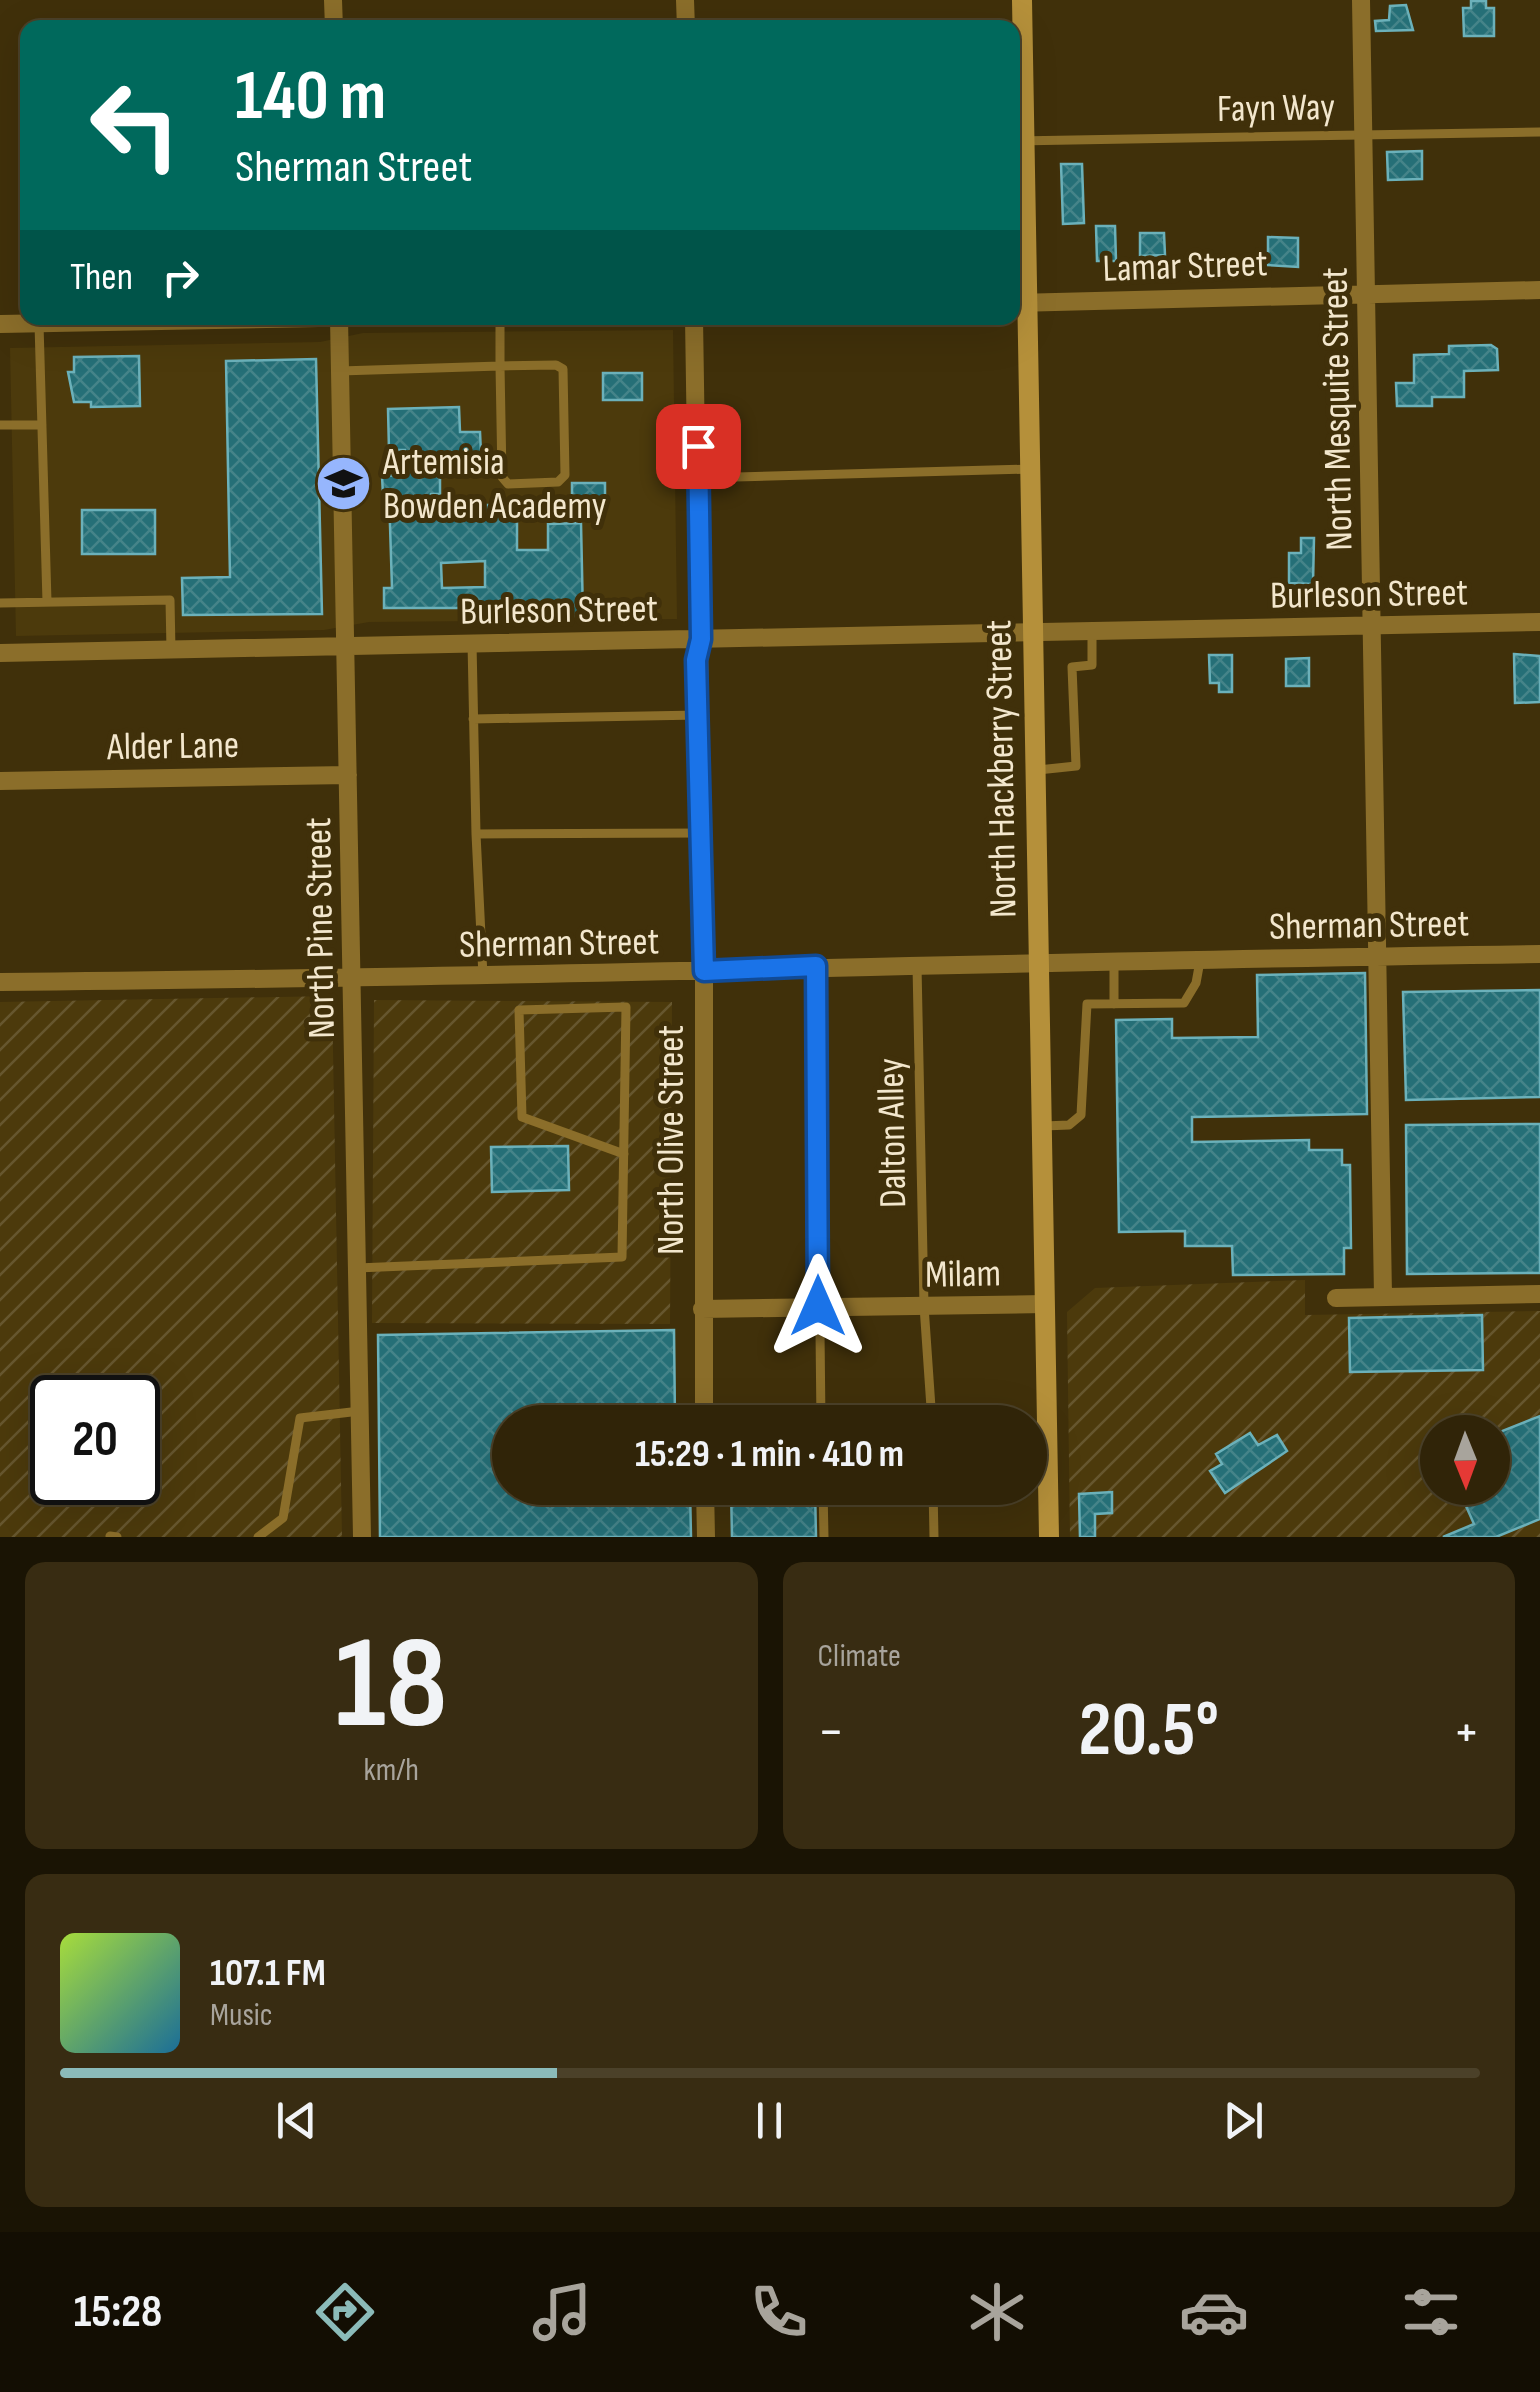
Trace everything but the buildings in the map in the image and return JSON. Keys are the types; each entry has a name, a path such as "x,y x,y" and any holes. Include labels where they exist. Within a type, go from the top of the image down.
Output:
{"main road":[{"name":"North Hackberry Street","path":"1020,70 1022,0"},
{"name":"North Hackberry Street","path":"1020,303 1030,469 1049,1537"}],"street":[{"name":"North Mesquite Street","path":"1362,0 1382,1296"},
{"name":"Lamar Street","path":"1020,303 1540,290"},
{"name":"North Pine Street","path":"339,325 362,1537"},
{"name":"North Olive Street","path":"694,325 701,639 696,660 704,971 704,1405"},
{"name":"Burleson Street","path":"0,653 1540,622"},
{"name":"Alder Lane","path":"0,781 348,774"},
{"name":"Sherman Street","path":"0,982 353,979 1039,960 1540,954"},
{"path":"1336,1298 1540,1294"},
{"name":"Milam","path":"702,1309 1045,1304"},
{"path":"705,1505 706,1537"}],"lane":[{"name":"Fayn Way","path":"1020,141 1540,132"},
{"path":"39,325 47,602"},
{"path":"340,371 500,366 556,365 562,369 565,476 558,482 508,484 502,477 500,366 500,325"},
{"path":"0,425 42,425"},
{"path":"698,478 1030,469"},
{"path":"0,604 170,600 170,650"},
{"path":"1035,770 1076,766 1072,666 1092,665 1092,631"},
{"path":"472,643 483,976"},
{"path":"473,719 698,715"},
{"path":"476,834 702,833"},
{"path":"1042,1126 1068,1125 1081,1115 1086,1004 1184,1003 1196,982 1200,958"},
{"path":"1114,960 1114,1004"},
{"name":"Dalton Alley","path":"918,963 924,1306 931,1405"},
{"path":"816,966 821,1405"},
{"path":"357,1268 622,1257 624,1154 626,1008 520,1010 522,1118 624,1154"},
{"path":"258,1537 283,1518 300,1418 360,1410"},
{"path":"823,1505 824,1537"},
{"path":"933,1505 934,1537"}],"shaded area":[{"name":"Artemisia Bowden Academy","path":"673,330 677,619 369,622 324,630 16,636 10,348 320,342 363,333"},
{"path":"332,996 342,1537 0,1537 0,1002"},
{"path":"374,1000 672,1002 670,1324 372,1323"},
{"path":"1305,1280 1305,1315 1540,1311 1540,1537 1070,1537 1067,1312 1095,1288"}],"place":[{"name":"Artemisia Bowden Academy","path":"344,483"}],"route":[{"path":"698,446 701,639 696,660 704,971 816,966 818,1306"}]}
